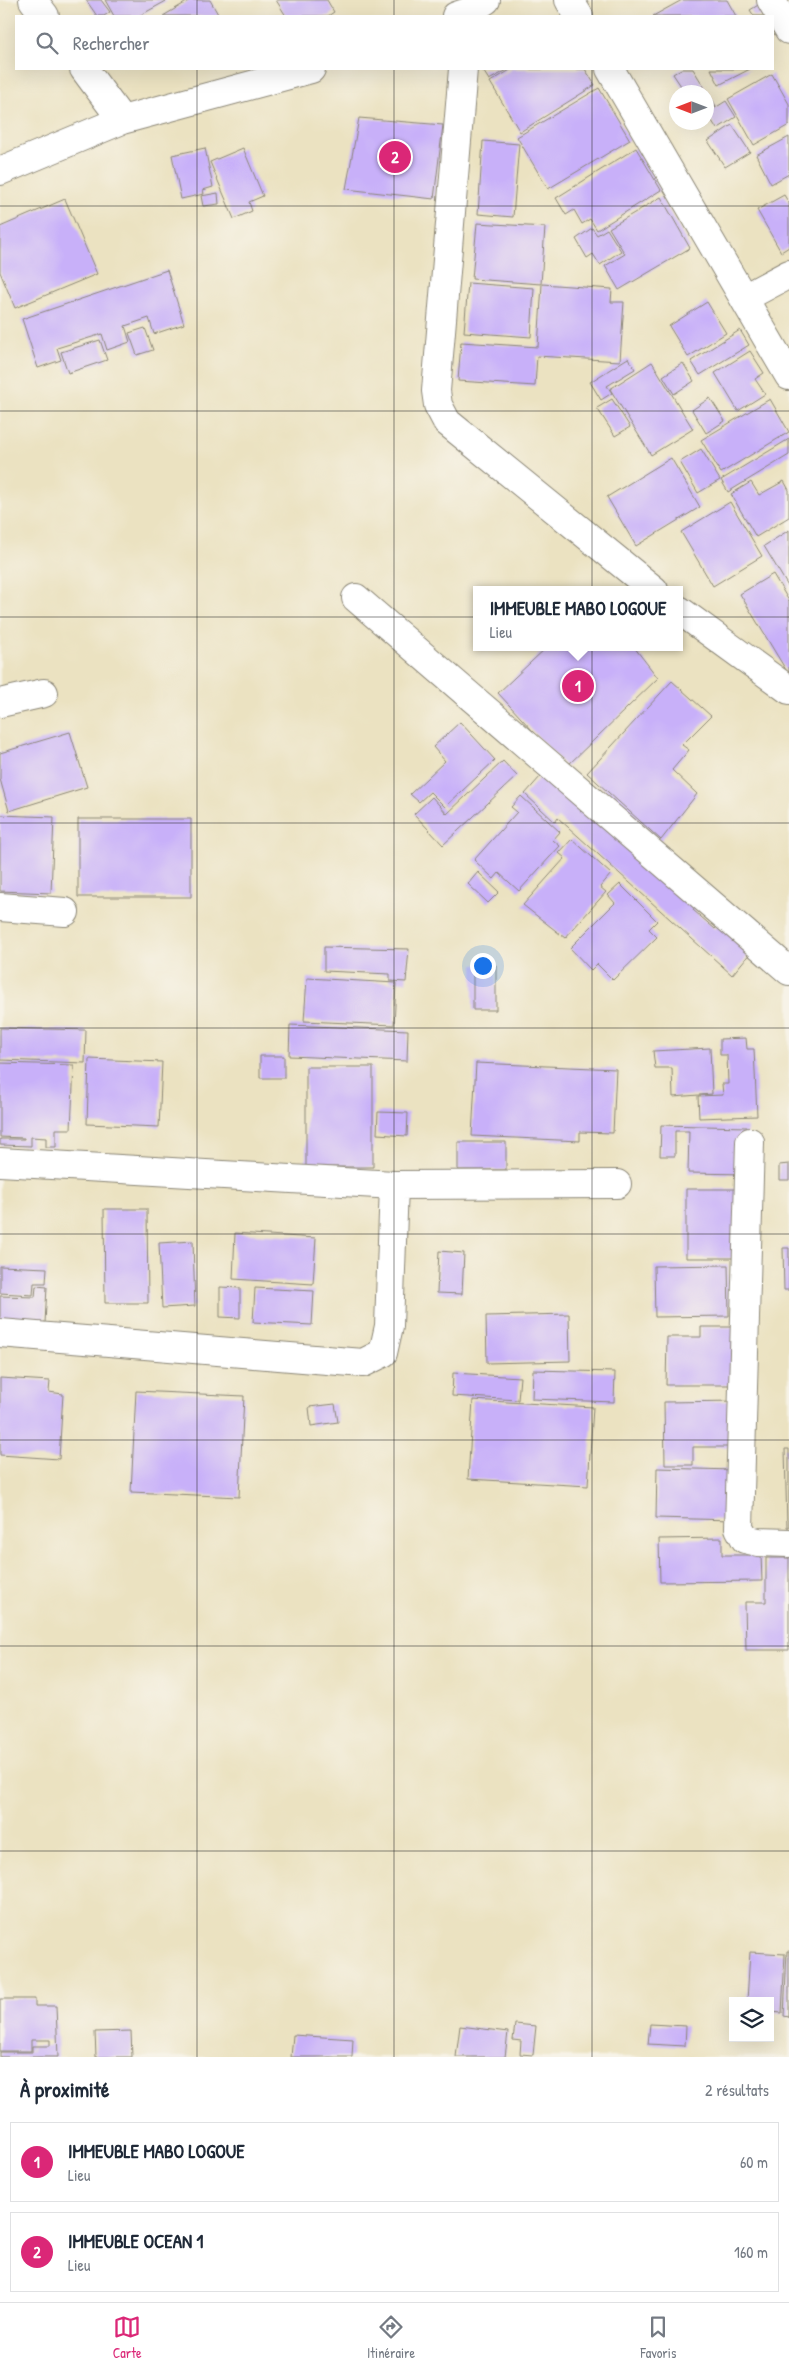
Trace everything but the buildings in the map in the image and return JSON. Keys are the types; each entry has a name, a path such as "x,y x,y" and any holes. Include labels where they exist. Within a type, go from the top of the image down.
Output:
{"street":[{"path":"34,0 45,15"},
{"path":"569,0 578,15"},
{"path":"771,0 789,30"},
{"path":"85,70 122,120"},
{"path":"0,171 122,120 307,70"},
{"path":"463,70 436,391 438,405 447,422 649,586"},
{"path":"611,70 789,376"},
{"path":"744,298 789,274"},
{"path":"356,598 789,971"},
{"path":"683,613 789,690"},
{"path":"0,703 44,693"},
{"path":"0,907 65,912"},
{"path":"750,1142 739,1528 745,1539 758,1542 789,1543"},
{"path":"0,1162 394,1185 617,1184"},
{"path":"0,1332 363,1363 383,1353 389,1326 394,1185"}],"place":[{"name":"IMMEUBLE OCEAN 1","path":"395,157"},
{"name":"IMMEUBLE MABO LOGOUE","path":"578,686"}]}
